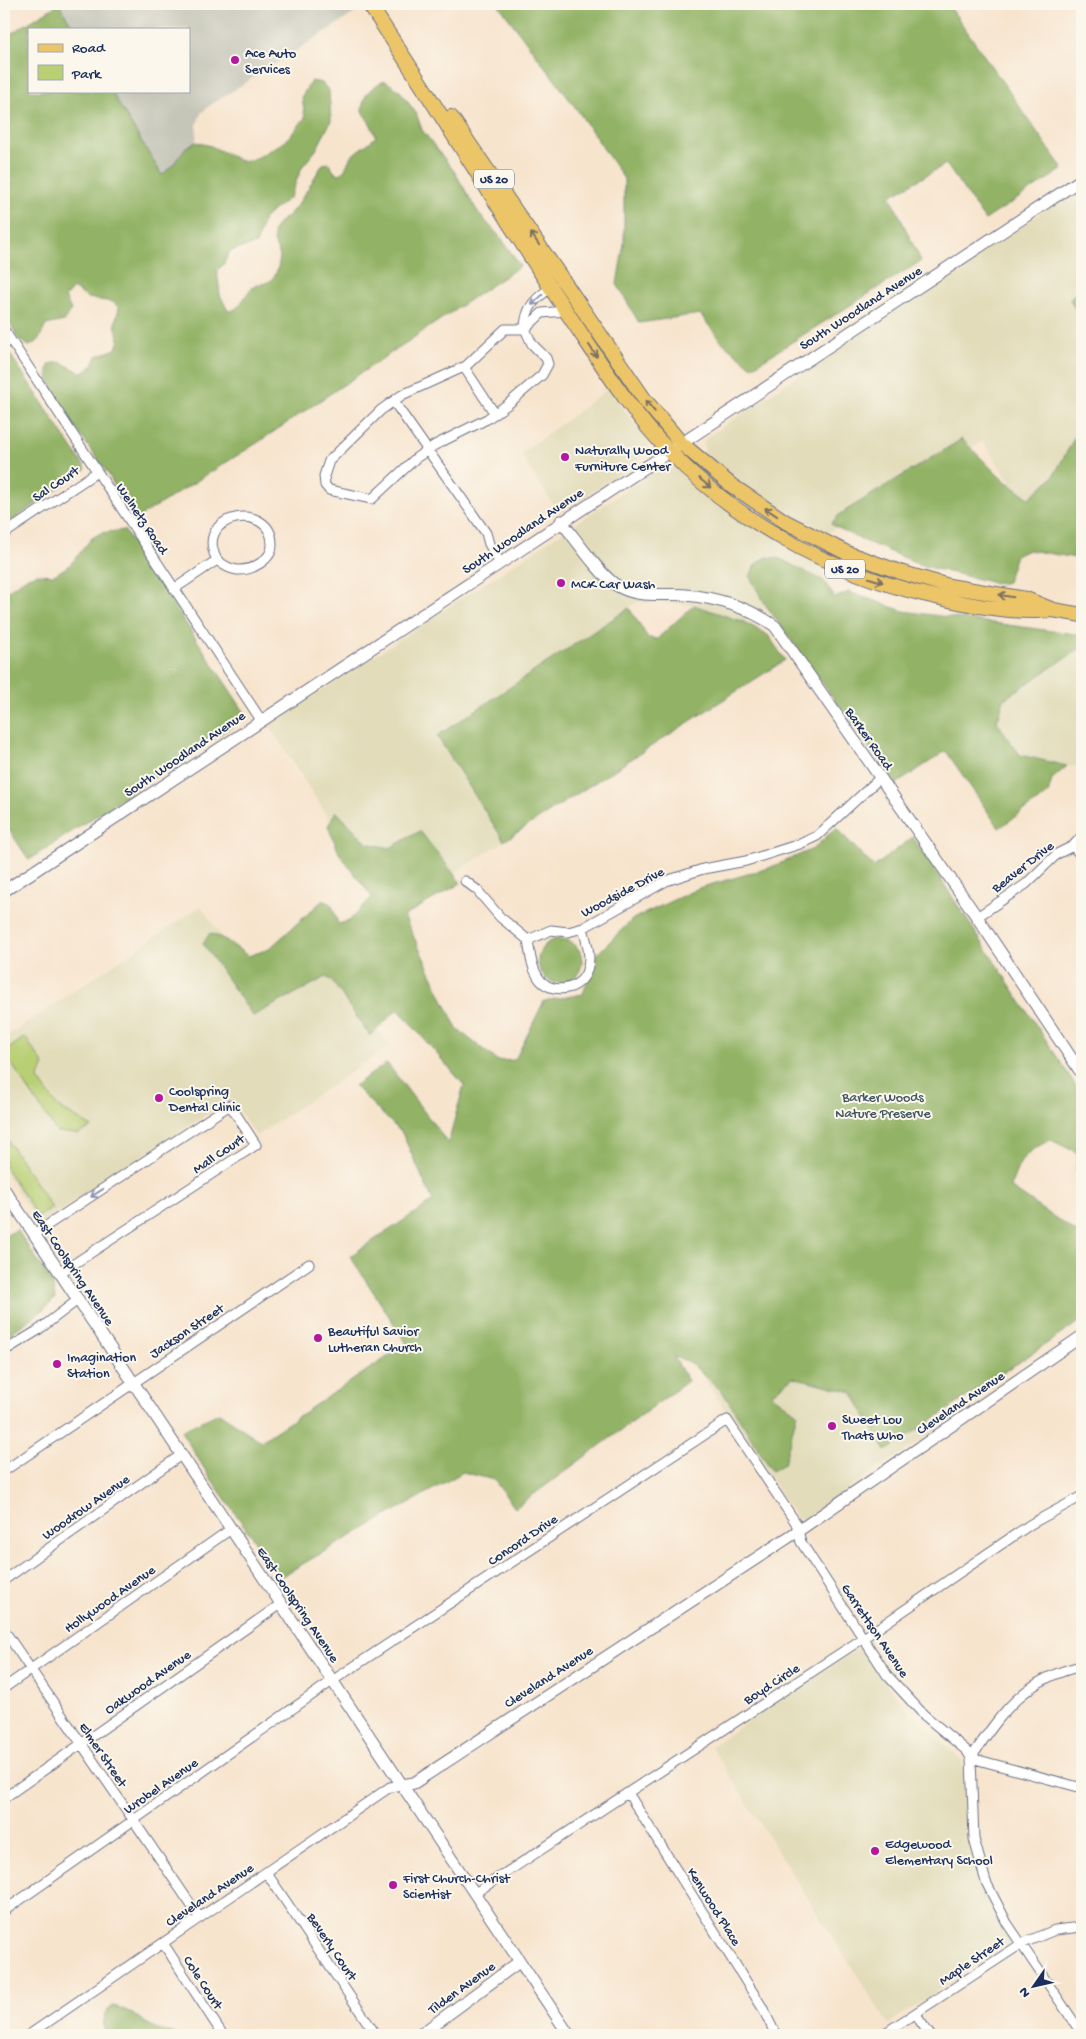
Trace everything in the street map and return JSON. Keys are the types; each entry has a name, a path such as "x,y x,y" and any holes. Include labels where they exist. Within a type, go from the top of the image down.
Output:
{"main road":[{"name":"US 20","path":"369,4 421,82 440,117 550,288 628,401 669,451 724,499 749,517 809,552 852,572 904,589 962,602 1027,612 1053,610"},
{"name":"US 20","path":"421,82 449,114 634,385 681,443 731,485 786,522 848,553 903,573 949,586 1026,599 1053,610 1082,615"}],"street":[{"name":"South Woodland Avenue","path":"4,891 561,521 1082,179"},
{"path":"562,280 550,288 529,308 525,315 525,329 532,344 546,358 547,370 495,414 427,451 372,498 329,490 325,485 324,476 329,461 381,410 402,396 464,367 505,329 525,329 542,313 566,311"},
{"name":"Welnetz Road","path":"4,330 96,472 262,720"},
{"path":"464,367 495,414"},
{"path":"394,402 486,533 489,544 500,563"},
{"name":"Sal Court","path":"4,534 96,472"},
{"path":"233,516 245,516 256,520 271,537 272,548 268,556 250,568 239,570 227,567 217,560 213,552 213,539 224,522 233,516"},
{"name":"Barker Road","path":"561,521 615,584 635,593 685,595 719,600 761,616 775,626 977,917 1082,1074"},
{"path":"174,589 217,560"},
{"name":"Woodside Drive","path":"528,940 550,930 568,932 583,928 666,881 703,868 746,861 800,844 817,836 880,778"},
{"name":"Beaver Drive","path":"977,917 1026,884 1057,854 1073,846 1082,836"},
{"path":"1073,846 1082,857"},
{"path":"465,881 477,890 500,917 528,940 532,968 538,979 545,985 555,988 572,987 585,975 589,957 583,928"},
{"name":"Mall Court","path":"34,1234 230,1105 256,1146 60,1273"},
{"name":"East Coolspring Avenue","path":"4,1189 569,2035"},
{"name":"Jackson Street","path":"4,1471 309,1264"},
{"path":"4,1350 37,1331 79,1299"},
{"name":"Cleveland Avenue","path":"29,2035 390,1787 414,1783 798,1531 1082,1336"},
{"name":"Garrettson Avenue","path":"727,1420 794,1520 801,1542 862,1639 898,1689 930,1720 967,1751 971,1758"},
{"name":"Concord Drive","path":"332,1681 727,1420"},
{"name":"Woodrow Avenue","path":"4,1580 181,1455"},
{"name":"Boyd Circle","path":"475,1893 862,1639 1031,1524 1082,1496"},
{"name":"Hollywood Avenue","path":"4,1688 231,1529"},
{"name":"Oakwood Avenue","path":"4,1798 281,1604"},
{"name":"Elmer Street","path":"4,1630 200,1918"},
{"path":"1082,1666 1049,1676 1020,1694 996,1720 971,1758 973,1772 972,1811 978,1861 995,1903 1082,2034"},
{"name":"Wrobel Avenue","path":"4,1911 332,1681"},
{"path":"971,1758 1082,1788"},
{"name":"Kenwood Place","path":"628,1793 762,2007 776,2035"},
{"name":"Beverly Court","path":"266,1872 376,2035"},
{"name":"Maple Street","path":"882,2035 1021,1944 1054,1930 1082,1927"},
{"name":"Cole Court","path":"163,1943 223,2035"},
{"name":"Tilden Avenue","path":"420,2035 519,1962"},
{"path":"915,2014 930,2035"}],"shaded area":[{"name":"Ace Auto Services","path":"59,4 357,4 361,9 209,106 201,113 197,124 196,142 186,147 162,176 112,92 190,92 190,28 73,28"},
{"path":"1082,185 1082,472 1028,509 983,441 827,533 748,490 706,457 703,443 707,437"},
{"path":"608,389 649,442 645,454 634,464 559,514 521,454"},
{"path":"671,464 681,468 823,566 824,581 778,558 750,577 767,607 744,622 694,605 637,602 437,736 504,841 390,914 269,725 657,470"},
{"path":"1082,647 1082,767 1067,766 1020,755 997,722 1004,699"},
{"path":"201,906 268,1008 333,968 390,1046 256,1136 231,1098 39,1225 4,1171 4,1038"},
{"path":"824,1264 936,1430 803,1519 796,1517 687,1352"},
{"name":"Edgewood Elementary School","path":"860,1647 881,1678 911,1713 962,1761 974,1867 986,1898 1011,1942 888,2024 711,1746"}],"green space":[{"path":"59,4 73,28 28,28 28,92 112,92 162,175 173,165 186,147 196,142 211,146 241,161 253,160 286,141 305,118 302,96 311,81 322,83 329,91 331,121 316,150 302,167 290,197 264,218 256,244 230,251 223,265 217,270 220,295 228,311 236,309 252,288 268,282 275,276 280,256 275,245 274,230 298,204 323,164 329,163 334,172 340,174 344,171 354,154 376,136 362,111 368,92 385,81 399,90 416,113 422,130 454,171 479,214 502,239 520,266 257,443 133,521 110,477 60,403 52,388 48,374 50,364 60,362 80,372 85,372 93,365 97,356 116,349 119,339 115,324 119,308 113,302 88,298 73,288 65,297 71,310 64,321 46,325 38,341 29,346 19,340 4,311 4,38"},
{"path":"498,4 948,4 1063,169 985,220 946,164 890,196 921,261 752,367 721,341 700,314 639,323 617,284 624,243 624,179 578,111"},
{"path":"1073,295 1082,295 1082,320 1070,300"},
{"path":"4,345 86,469 4,526"},
{"path":"1082,424 1082,559 1029,550 1016,555 1007,582 999,584 924,566 855,537 831,524 840,514 962,439 1001,478 1029,498 1053,477"},
{"path":"124,530 247,716 29,860 6,825 4,826 4,593 28,577 37,574 54,575 70,565 92,538 101,533"},
{"path":"767,557 778,558 824,581 835,598 849,592 903,611 1082,635 1082,647 1004,699 997,722 1020,755 1067,766 1052,779 1048,794 999,828 946,751 896,784 767,607 750,577 755,565"},
{"path":"694,605 744,622 768,635 785,660 504,841 437,736 629,608 648,638 657,639"},
{"name":"Barker Woods Nature Preserve","path":"336,811 367,843 390,848 420,831 461,883 404,916 457,1029 498,1061 515,1060 544,1001 583,994 596,955 633,919 699,888 772,867 813,849 836,828 874,867 913,837 1082,1095 1082,1174 1076,1169 1078,1153 1051,1140 1028,1153 1020,1163 1010,1187 1079,1234 1082,1232 1082,1320 886,1451 852,1392 793,1377 771,1394 797,1413 784,1464 772,1471 722,1391 688,1361 674,1357 688,1381 515,1508 494,1480 463,1472 280,1577 207,1473 181,1431 219,1413 261,1441 407,1344 350,1256 433,1201 402,1133 354,1086 387,1063 448,1143 464,1085 398,1009 370,1036 332,981 326,977 253,1016 203,944 210,933 226,940 248,956 269,949 323,900 332,905 338,924 349,921 372,897 339,853 328,826"},
{"path":"560,939 572,943 578,949 582,961 578,973 572,979 560,983 548,979 542,973 538,961 542,949 548,943"},
{"path":"25,1037 44,1065 38,1079 58,1107 92,1127 78,1134 57,1132 11,1063 4,1062 4,1052"},
{"path":"4,1135 52,1208 38,1217 4,1165"},
{"path":"17,1230 52,1282 55,1299 42,1311 5,1337 4,1236"},
{"path":"112,2006 125,2010 158,2029 177,2035 106,2035 104,2019"}],"place":[{"name":"Ace Auto Services","path":"235,60"},
{"name":"Naturally Wood Furniture Center","path":"565,457"},
{"name":"MCK Car Wash","path":"561,583"},
{"name":"Coolspring Dental Clinic","path":"159,1098"},
{"name":"Beautiful Savior Lutheran Church","path":"318,1338"},
{"name":"Imagination Station","path":"57,1364"},
{"name":"Sweet Lou Thats Who","path":"832,1426"},
{"name":"Edgewood Elementary School","path":"875,1851"},
{"name":"First Church-Christ Scientist","path":"393,1885"}]}
